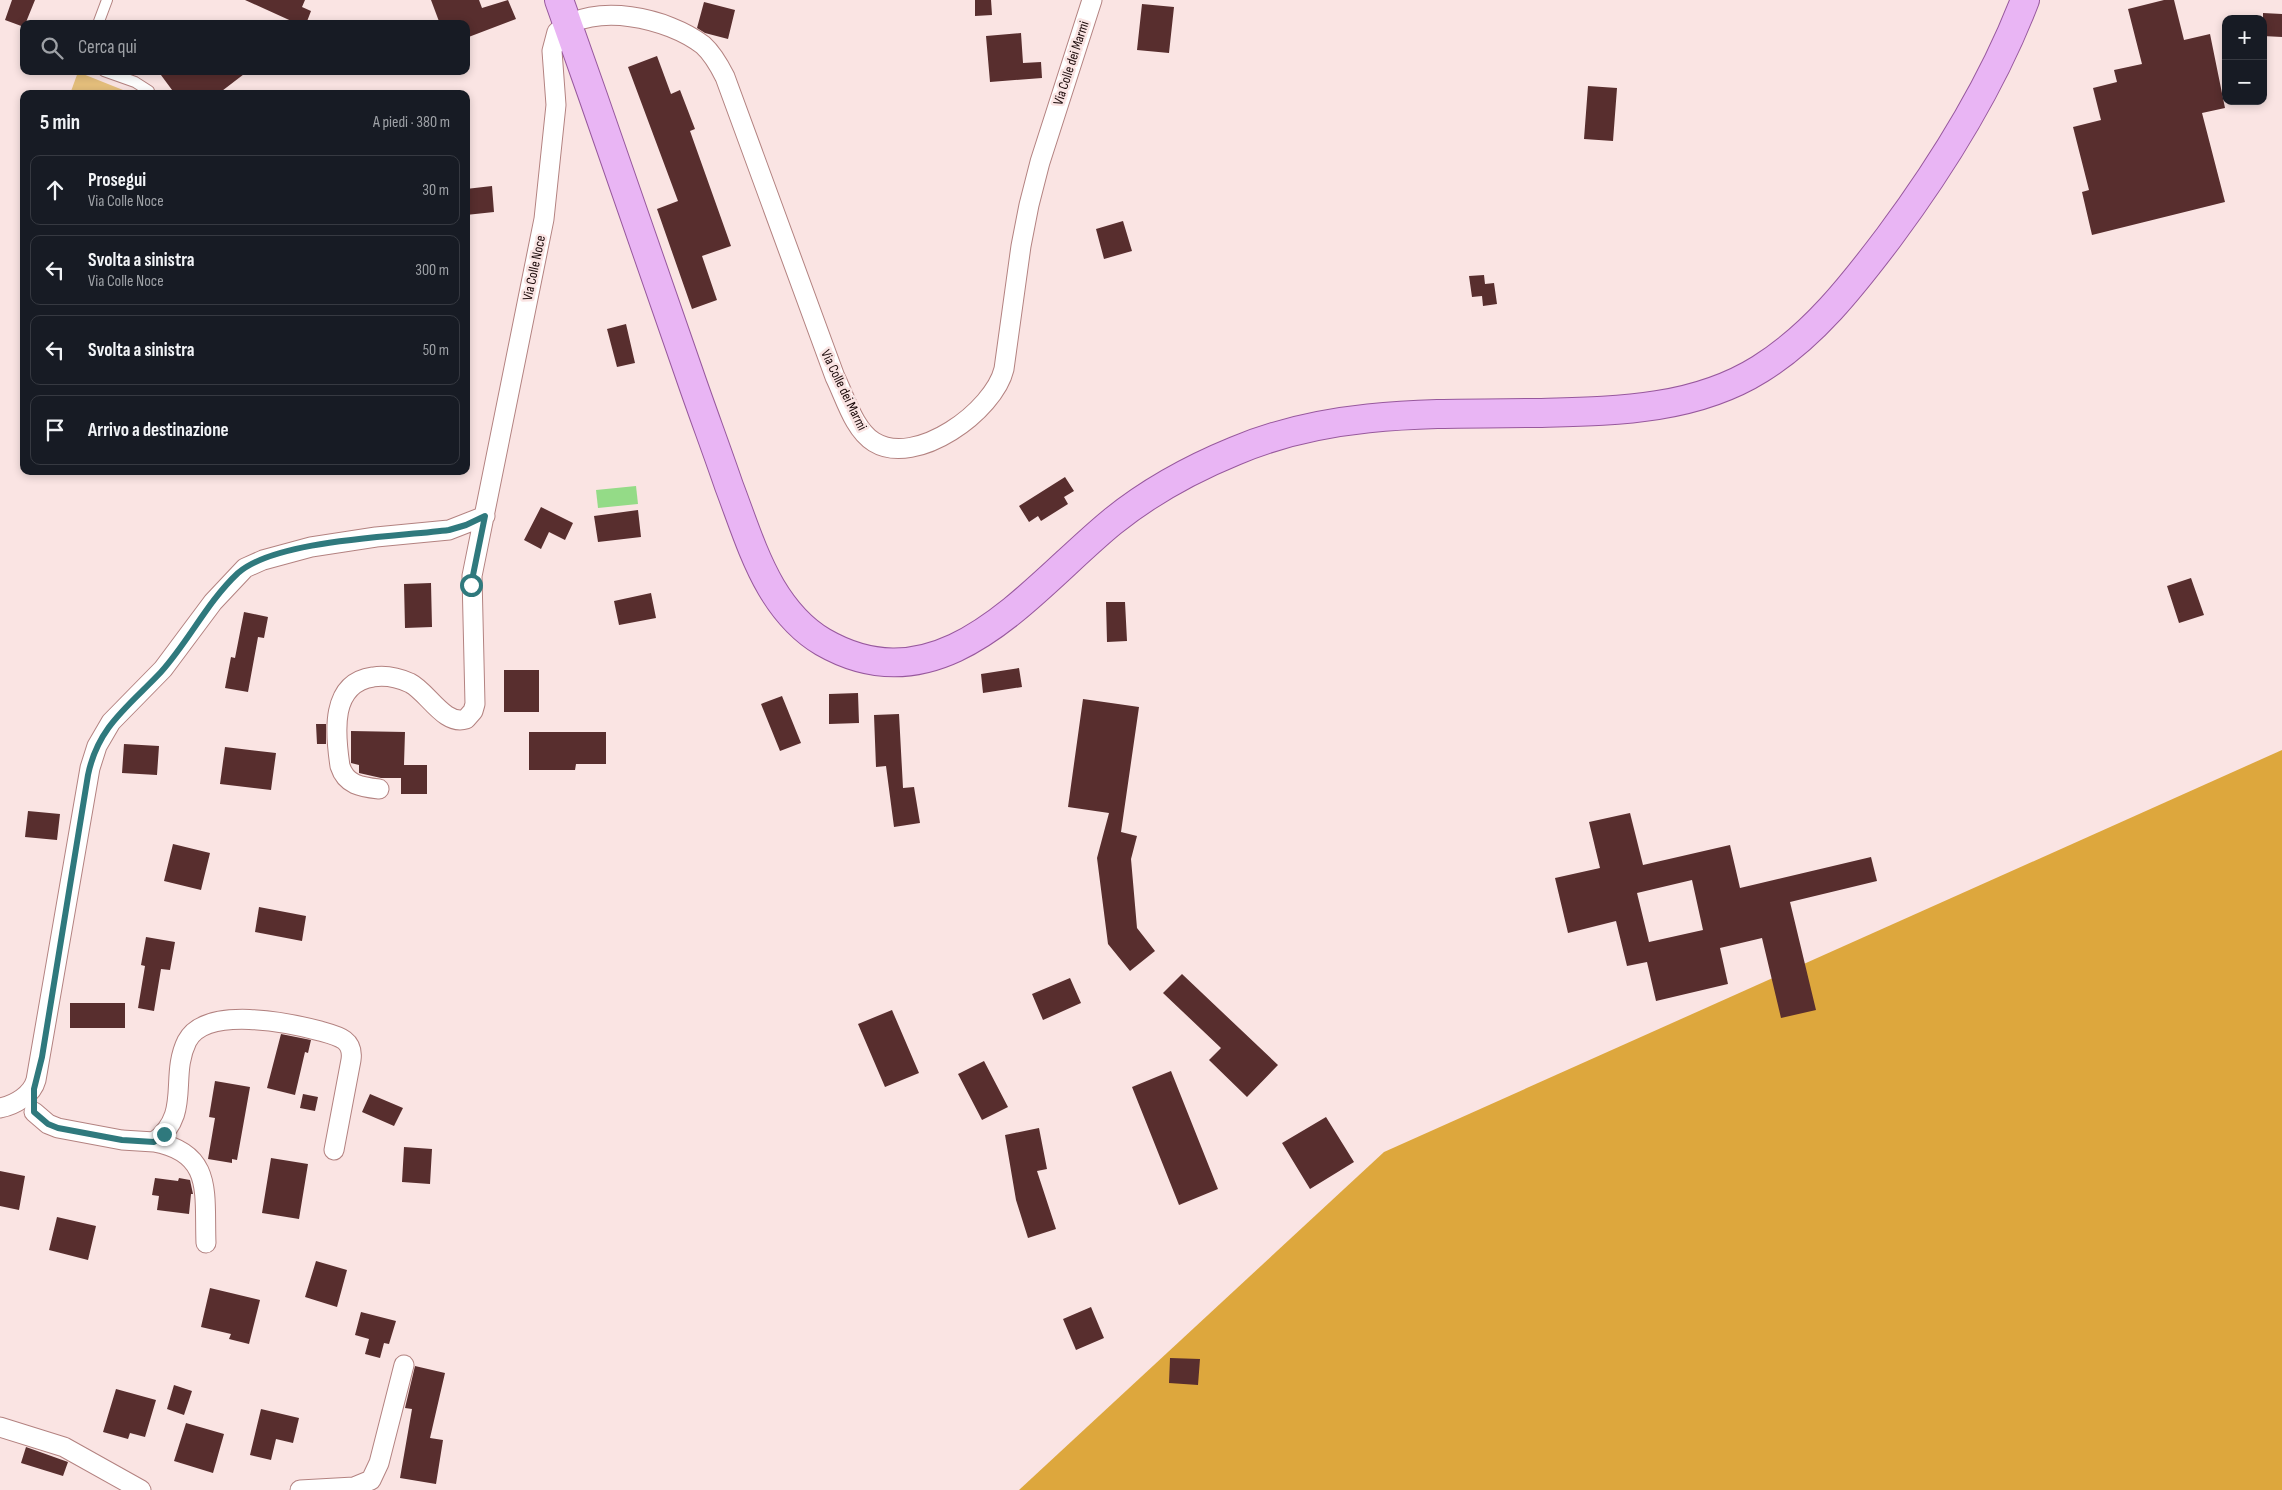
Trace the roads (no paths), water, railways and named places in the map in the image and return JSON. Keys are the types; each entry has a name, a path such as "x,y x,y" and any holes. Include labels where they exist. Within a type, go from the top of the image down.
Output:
{"main road":[{"path":"564,12 714,446 752,548 768,581 793,618 817,638 855,656 897,662 934,657 970,642 1013,610 1094,538 1149,495 1206,464 1262,440 1322,424 1367,418 1613,410 1654,406 1697,397 1751,375 1780,356 1827,313 1860,275 1904,217 1980,100 2006,48 2025,0"}],"street":[{"name":"Via Colle dei Marmi","path":"564,12 596,16 631,17 682,33 701,44 713,56 725,77 835,377 858,423 868,438 883,446 902,447 929,441 958,427 988,401 1000,382 1028,205 1092,0"},
{"name":"Via Colle Noce","path":"379,789 358,786 346,779 342,772 339,760 337,724 340,700 346,690 358,680 385,676 402,680 414,686 450,718 460,721 470,715 476,704 472,576 544,219 556,105 552,43 564,12"},
{"path":"34,1112 34,1089 42,1057 90,768 96,746 111,722 163,669 226,586 251,564 277,555 320,545 449,530 466,525 485,516"},
{"path":"154,1142 172,1124 183,1055 191,1036 210,1025 257,1019 290,1023 336,1035 346,1040 351,1046 352,1060 334,1150"},
{"path":"7,1106 34,1089"},
{"path":"7,1106 34,1112 48,1124 64,1129 122,1140 154,1142 181,1151 196,1164 203,1185 206,1243"},
{"path":"300,1490 360,1486 370,1480 379,1463 404,1365"},
{"path":"0,1427 64,1447 86,1458 119,1480 140,1490"}],"lane":[{"path":"100,20 107,0"},
{"path":"115,75 135,82 147,90"}]}
